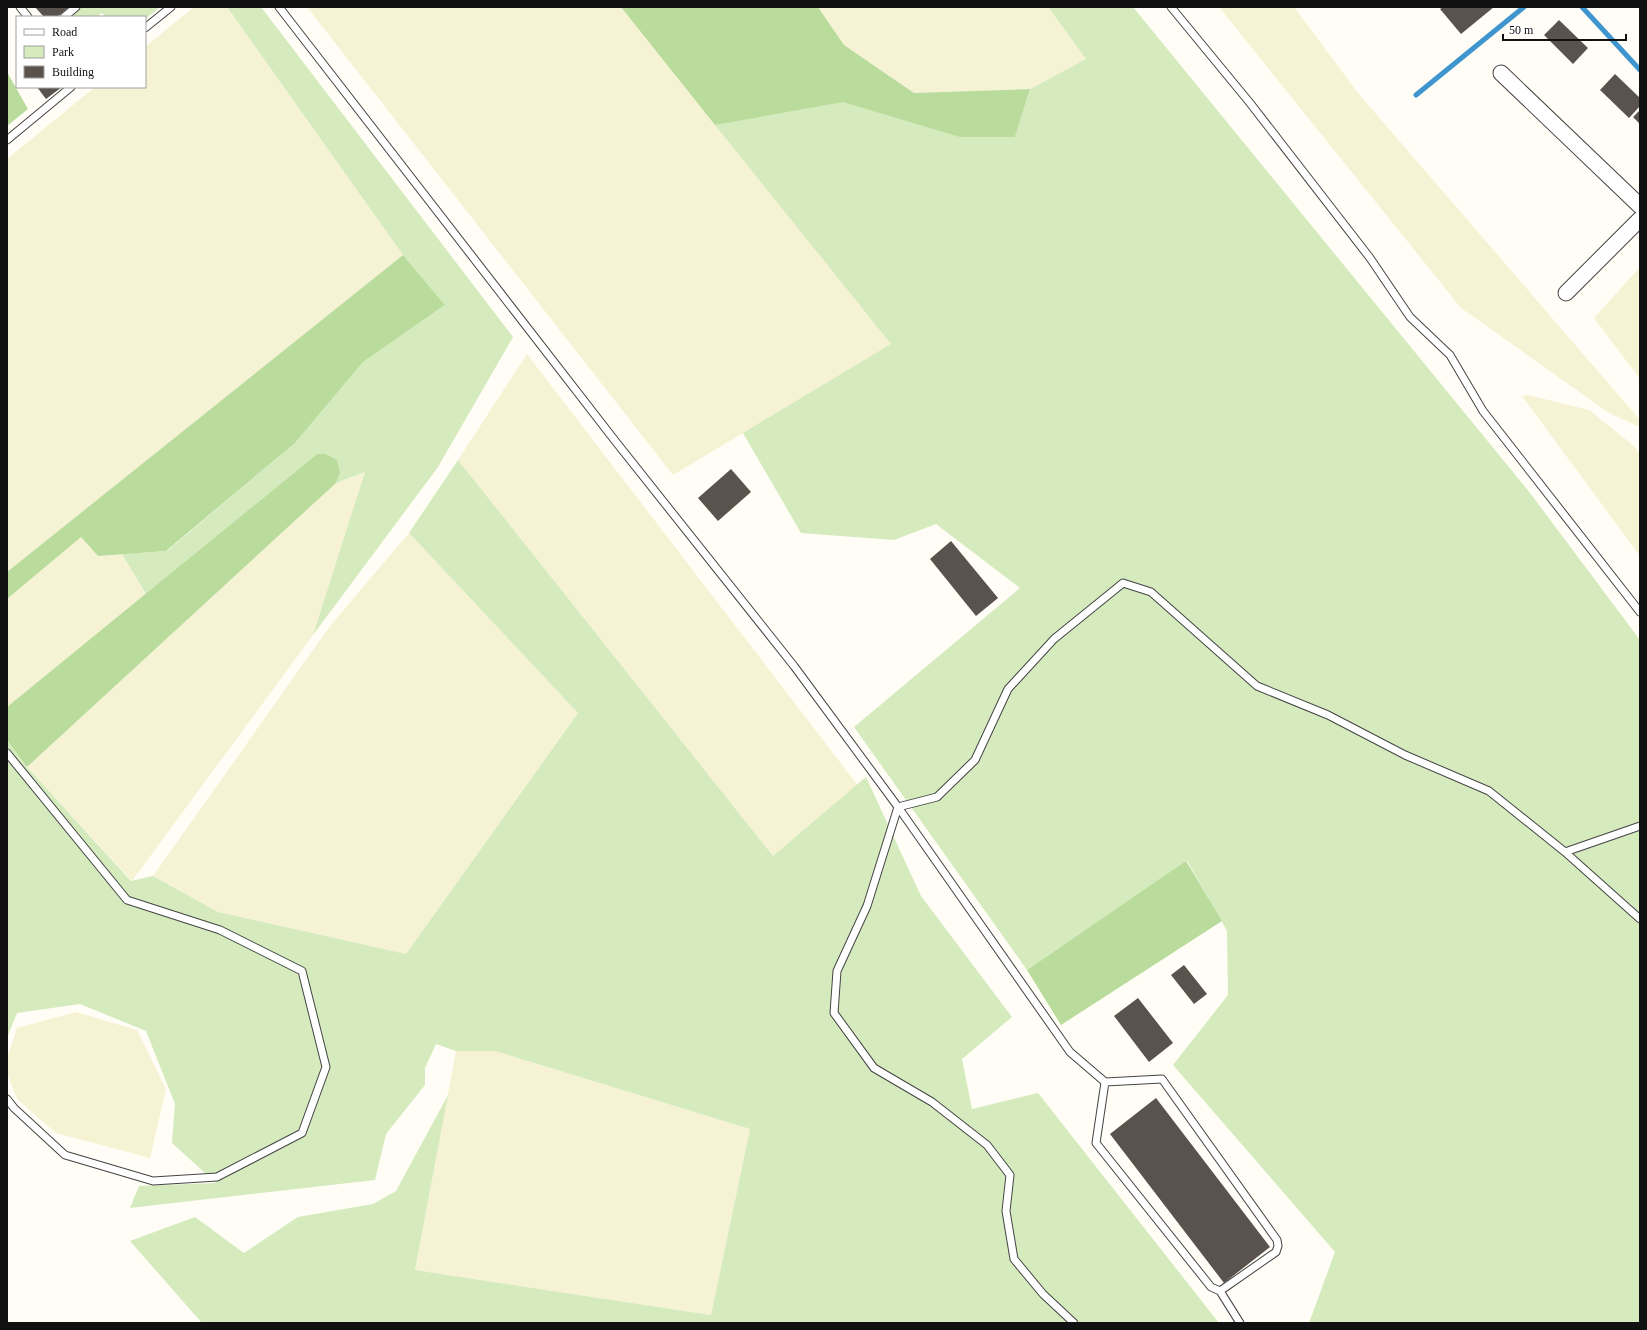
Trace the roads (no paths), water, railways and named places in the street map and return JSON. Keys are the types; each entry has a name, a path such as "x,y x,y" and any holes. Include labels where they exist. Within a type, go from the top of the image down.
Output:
{"street":[{"path":"1501,73 1640,206"},
{"path":"1566,293 1640,218"}],"lane":[{"path":"20,7 27,16"},
{"path":"65,16 76,7"},
{"path":"146,27 170,7"},
{"path":"279,7 611,436 790,660 898,807 1070,1052 1105,1082 1162,1079 1277,1240 1278,1246 1276,1252 1220,1291"},
{"path":"1171,7 1250,103 1365,252 1410,317 1450,355 1483,411 1640,612"},
{"path":"7,140 70,88"},
{"path":"898,807 937,797 975,760 1008,689 1054,639 1123,582 1151,592 1257,686 1328,715 1405,755 1489,791 1565,852 1640,920"},
{"path":"7,753 127,900 220,930 302,971 326,1068 302,1133 217,1177 153,1181 65,1155 14,1108 7,1099"},
{"path":"898,807 867,906 837,971 834,1013 874,1068 932,1102 986,1145 1010,1175 1006,1211 1014,1258 1043,1294 1074,1323"},
{"path":"1565,852 1640,826"},
{"path":"1105,1082 1096,1143 1210,1287 1220,1291 1240,1323"}],"waterway":[{"path":"1416,95 1524,7"},
{"path":"1582,7 1640,70"}]}
